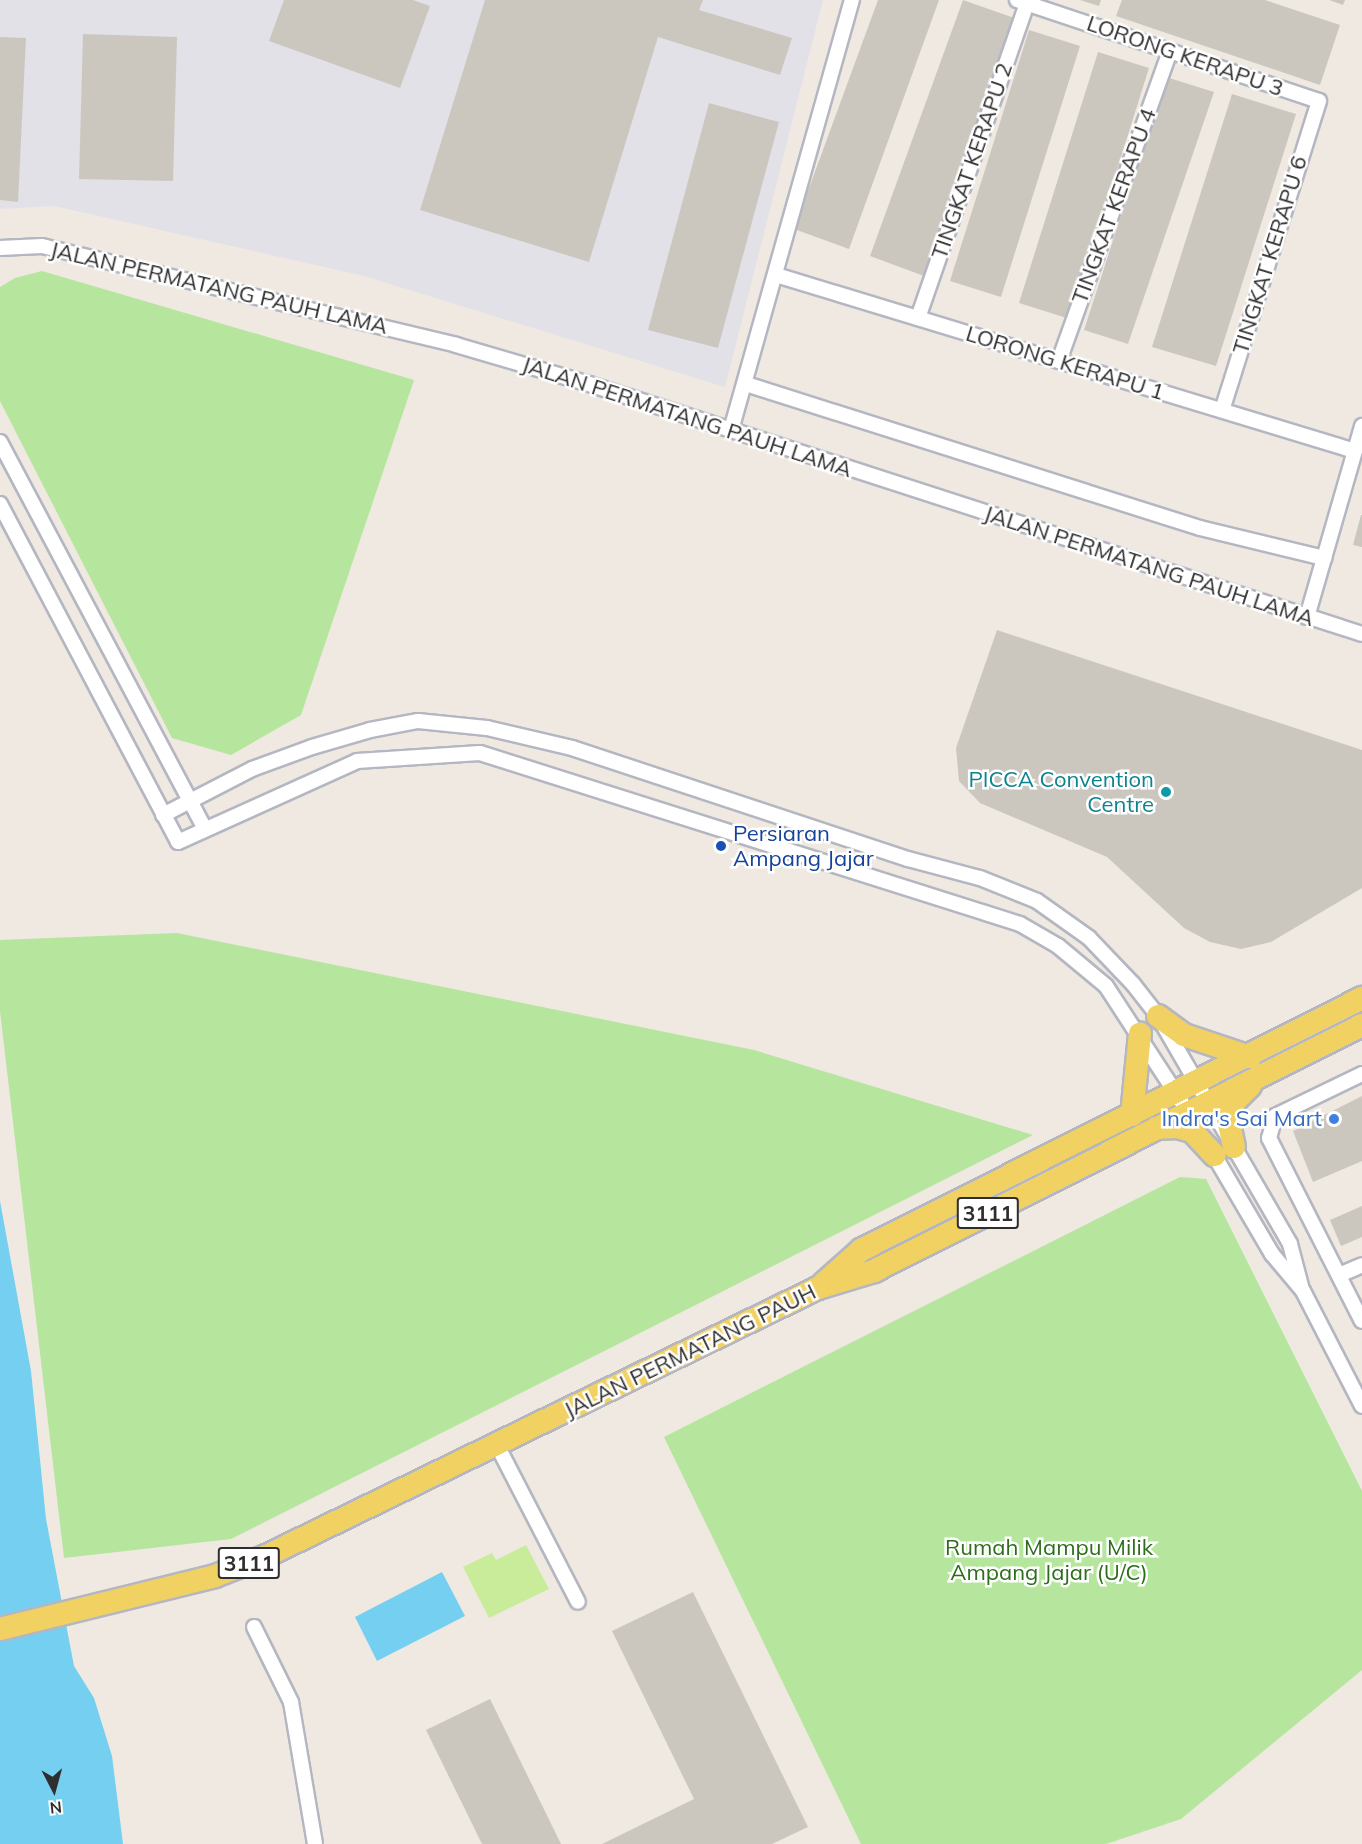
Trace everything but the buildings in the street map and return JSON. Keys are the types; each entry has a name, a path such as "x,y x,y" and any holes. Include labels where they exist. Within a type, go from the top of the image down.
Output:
{"main road":[{"path":"1155,1128 1177,1127 1192,1131 1224,1151 1227,1119 1231,1105 1256,1065 1362,998"},
{"path":"1158,1016 1184,1035 1256,1065"},
{"name":"JALAN PERMATANG PAUH","path":"0,1629 225,1572 498,1447 818,1288 874,1271 1155,1128 1192,1097 1256,1065 1362,1025"},
{"path":"1132,1115 1140,1033"},
{"path":"818,1288 861,1250 1132,1115 1192,1097"}],"street":[{"path":"731,430 746,384 852,0"},
{"name":"LORONG KERAPU 3","path":"1022,2 1319,101"},
{"name":"TINGKAT KERAPU 2","path":"918,318 1022,2"},
{"name":"TINGKAT KERAPU 4","path":"1059,361 1170,51"},
{"name":"TINGKAT KERAPU 6","path":"1222,410 1319,101"},
{"name":"JALAN PERMATANG PAUH LAMA","path":"0,248 42,246 333,313 589,384 1362,634"},
{"name":"LORONG KERAPU 1","path":"776,274 1355,451"},
{"path":"746,384 1200,528 1324,558"},
{"path":"1307,617 1362,426"},
{"path":"0,442 205,829"},
{"path":"0,504 178,842 357,761 480,753 1020,924 1087,968 1106,986 1140,1033 1192,1097 1224,1151 1272,1254 1303,1291"},
{"path":"163,815 252,769 370,730 418,721 487,728 572,748 908,859 980,878 1037,901 1089,938 1158,1016 1192,1097 1224,1151 1290,1244 1303,1291 1362,1406"},
{"path":"1362,1074 1275,1116 1269,1138 1362,1321"},
{"path":"1339,1275 1362,1265"},
{"path":"498,1447 578,1602"},
{"path":"254,1627 291,1702 315,1844"}],"shaded area":[{"path":"0,0 823,0 725,387 364,276 54,206 0,209"}],"green space":[{"path":"42,271 414,380 301,715 231,755 172,738 0,401 0,287 15,278"},
{"path":"177,933 754,1050 1033,1135 231,1539 64,1558 0,1011 0,940"},
{"name":"Rumah Mampu Milik Ampang Jajar (U/C)","path":"1180,1177 1206,1179 1362,1491 1362,1670 1181,1819 1106,1844 861,1844 664,1437"},
{"path":"526,1545 549,1589 489,1618 463,1567 492,1553 496,1560"}],"water":[{"path":"0,1201 31,1371 46,1519 74,1666 94,1698 112,1756 123,1844 0,1844"},
{"path":"442,1572 465,1616 377,1661 355,1617"}],"place":[{"name":"PICCA Convention Centre","path":"1166,792"},
{"name":"Persiaran Ampang Jajar","path":"721,846"},
{"name":"Indra's Sai Mart","path":"1334,1119"}]}
